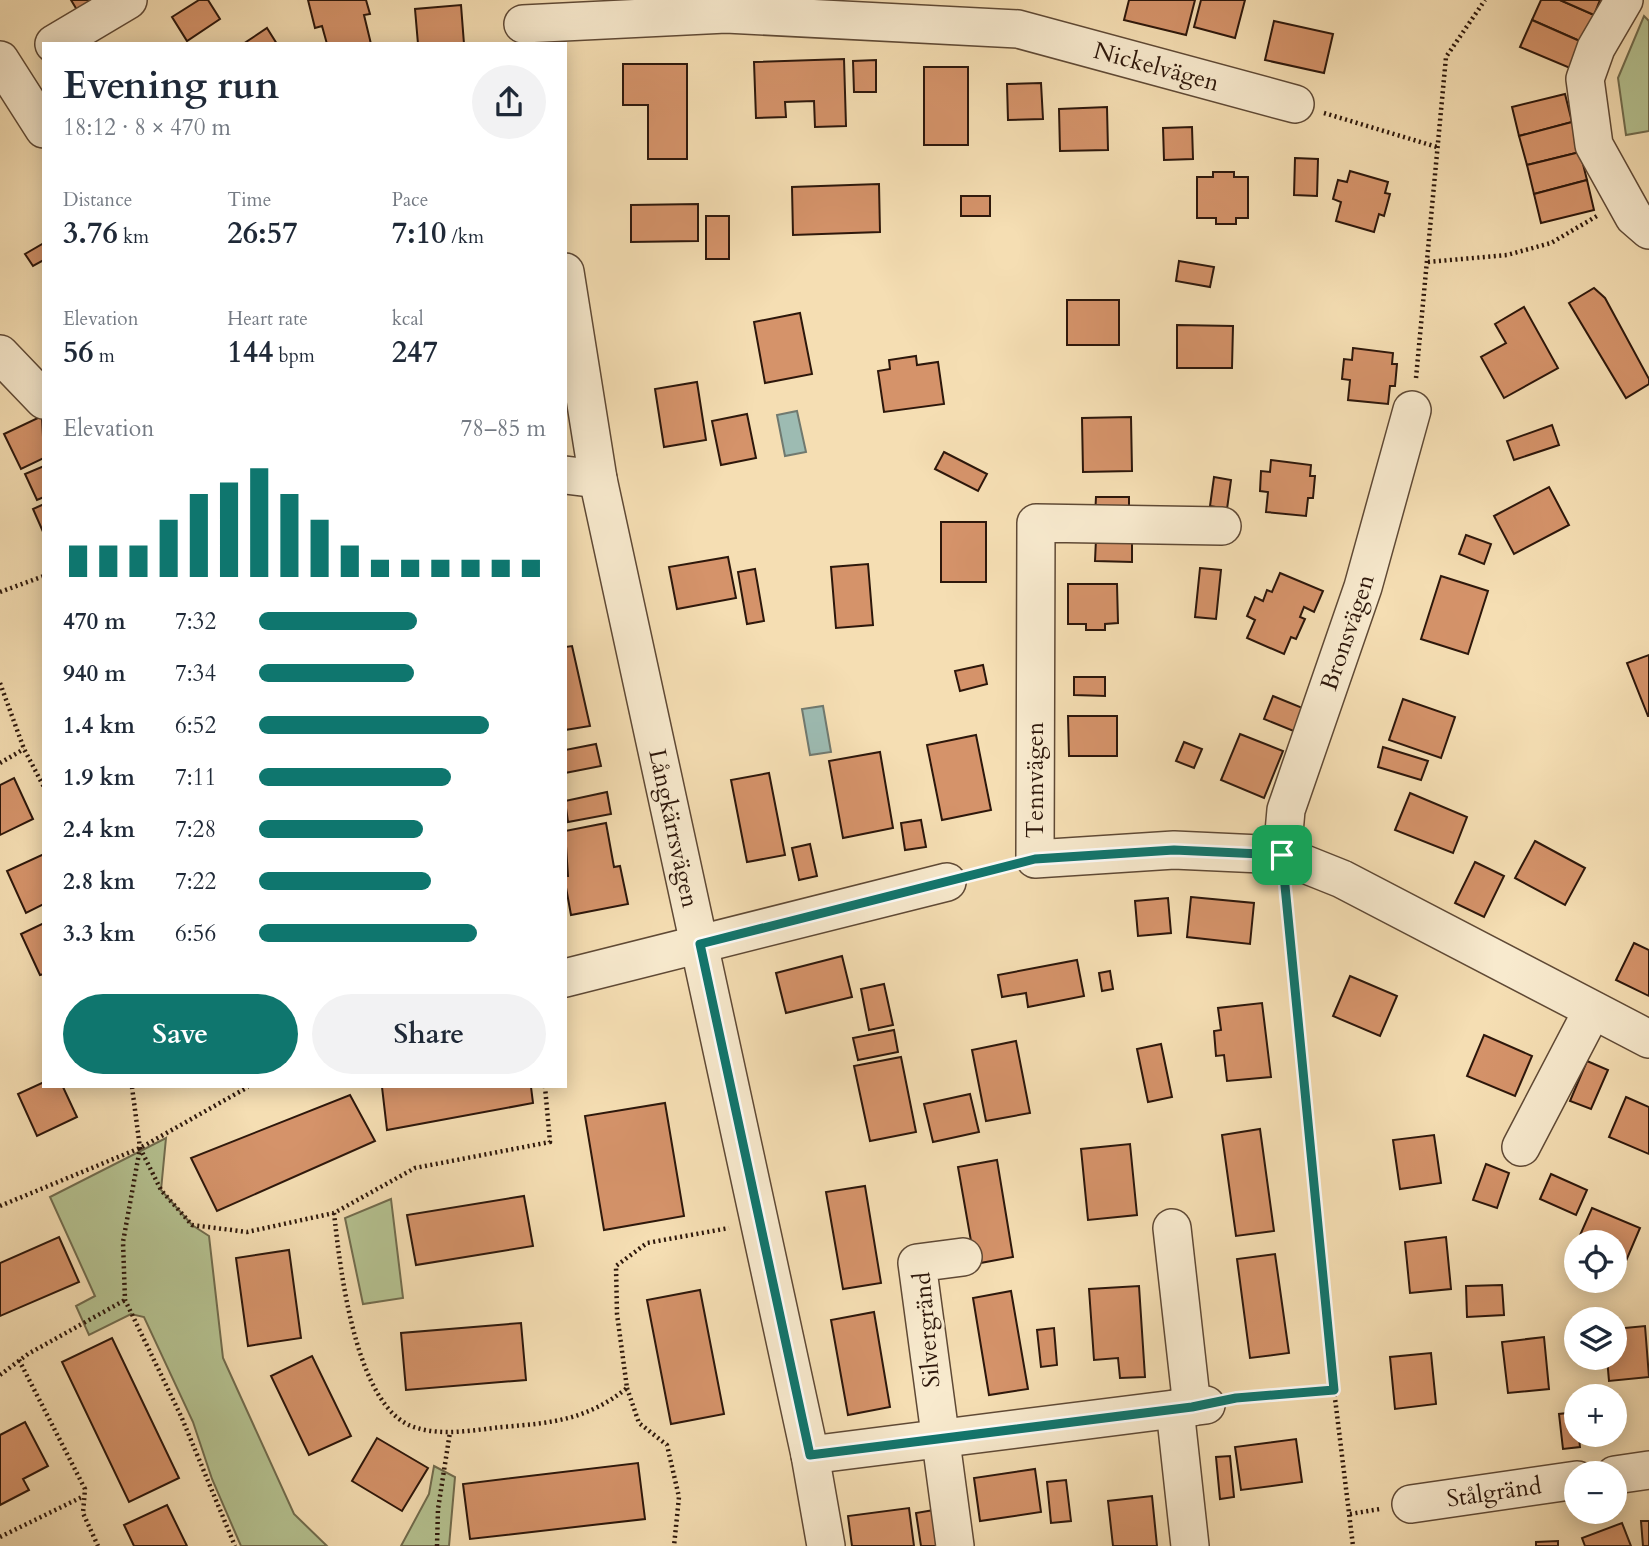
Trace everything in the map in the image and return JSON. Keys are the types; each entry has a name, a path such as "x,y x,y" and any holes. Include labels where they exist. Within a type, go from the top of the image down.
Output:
{"street":[{"path":"57,42 128,0"},
{"path":"1623,0 1596,48 1584,79 1594,145 1623,201 1634,217 1649,230"},
{"name":"Nickelvägen","path":"525,23 660,8 726,14 1022,14 1295,104"},
{"path":"42,51 4,66 42,126"},
{"name":"Långkärrsvägen","path":"567,295 582,477 700,944 810,1455 826,1546"},
{"path":"0,354 42,398"},
{"name":"Bronsvägen","path":"1282,855 1286,810 1363,587 1412,410"},
{"name":"Tennvägen","path":"1222,526 1035,523 1035,859 1174,850 1282,855 1342,879 1649,1039"},
{"path":"567,977 947,882"},
{"path":"1521,1147 1592,1011"},
{"path":"1172,1228 1191,1407 1190,1546"},
{"name":"Silvergränd","path":"955,1546 917,1263 962,1257"},
{"path":"810,1455 1191,1407"},
{"path":"1627,1473 1649,1470"},
{"name":"Stålgränd","path":"1411,1504 1564,1482"}],"path":[{"path":"1412,410 1446,57 1485,0"},
{"path":"1295,104 1437,147"},
{"path":"1428,262 1507,255 1551,243 1623,201"},
{"path":"0,590 42,577"},
{"path":"0,683 24,749 42,783"},
{"path":"0,763 24,749"},
{"path":"1282,855 1334,1390 1353,1546"},
{"path":"947,882 1035,859"},
{"path":"132,1088 140,1147 123,1242 125,1300 181,1416 209,1490 235,1546"},
{"path":"0,1206 140,1147 245,1088"},
{"path":"140,1147 161,1190 192,1225 247,1232 334,1213 415,1168 550,1142 545,1088"},
{"path":"334,1213 340,1271 353,1333 373,1384 390,1412 415,1428 450,1432 562,1422 607,1405 627,1388"},
{"path":"674,1546 679,1497 667,1445 639,1423 627,1388 617,1314 615,1266 648,1243 760,1223"},
{"path":"0,1375 19,1360 125,1300"},
{"path":"19,1360 85,1489 83,1513 98,1546"},
{"path":"1191,1407 1236,1398 1334,1390"},
{"path":"437,1546 438,1509 450,1432"},
{"path":"0,1537 84,1496"}],"green space":[{"path":"1644,16 1649,21 1649,131 1626,135 1618,78"},
{"path":"166,1138 161,1190 192,1225 209,1236 223,1358 294,1514 327,1546 241,1546 212,1479 193,1422 144,1317 131,1314 89,1335 76,1306 95,1296 50,1197"},
{"path":"391,1199 403,1298 363,1304 345,1218"},
{"path":"434,1466 455,1477 449,1546 401,1546 429,1494"}],"water":[{"path":"797,411 806,452 785,456 777,415"},
{"path":"823,706 831,752 810,755 802,709"}],"building":[{"path":"71,0 95,0 77,10"},
{"path":"199,0 208,0 220,19 187,41 172,17"},
{"path":"308,0 366,0 370,14 364,15 371,42 326,42 322,26 315,28"},
{"path":"1129,0 1195,0 1186,35 1124,20"},
{"path":"1201,0 1245,0 1235,38 1194,27"},
{"path":"1541,0 1560,0 1594,15 1582,42 1532,20"},
{"path":"1560,0 1600,0 1594,15"},
{"path":"461,5 464,42 418,42 415,9"},
{"path":"1532,20 1582,42 1570,68 1520,47"},
{"path":"1274,21 1333,34 1324,73 1265,60"},
{"path":"267,28 276,42 246,42"},
{"path":"844,59 846,126 815,127 814,101 785,102 786,117 756,118 754,62"},
{"path":"876,60 876,92 854,92 853,61"},
{"path":"623,64 687,64 687,159 648,159 648,105 623,105"},
{"path":"924,67 968,67 968,145 924,145"},
{"path":"1041,83 1043,119 1008,120 1007,84"},
{"path":"1565,94 1572,122 1519,136 1512,107"},
{"path":"1107,107 1108,150 1060,151 1059,109"},
{"path":"1572,122 1580,152 1527,165 1519,136"},
{"path":"1192,127 1193,159 1164,160 1163,128"},
{"path":"1580,152 1587,180 1534,194 1527,165"},
{"path":"1295,158 1318,159 1317,196 1294,195"},
{"path":"1350,171 1388,182 1385,193 1390,194 1384,216 1379,214 1374,232 1336,221 1341,202 1333,199 1338,180 1347,182"},
{"path":"1213,172 1234,172 1234,177 1248,177 1248,218 1236,218 1236,224 1216,224 1216,218 1197,218 1197,177 1213,177"},
{"path":"1587,180 1594,210 1541,223 1534,194"},
{"path":"879,184 880,232 793,235 792,187"},
{"path":"961,196 990,196 990,216 961,216"},
{"path":"698,204 698,241 631,242 631,205"},
{"path":"706,216 729,216 729,259 706,259"},
{"path":"42,244 42,261 33,266 25,254"},
{"path":"1179,261 1214,267 1210,287 1176,281"},
{"path":"1594,288 1605,298 1649,379 1649,384 1626,398 1569,303"},
{"path":"1067,300 1119,300 1119,345 1067,345"},
{"path":"1524,307 1558,368 1504,398 1481,357 1506,343 1495,324"},
{"path":"800,313 812,374 765,383 754,322"},
{"path":"1177,325 1233,326 1232,368 1177,368"},
{"path":"1353,348 1393,353 1392,364 1397,364 1395,386 1390,386 1388,404 1348,400 1350,380 1342,379 1344,359 1352,360"},
{"path":"916,356 917,365 938,362 944,404 884,412 878,371 890,369 889,360"},
{"path":"697,382 706,440 664,447 655,389"},
{"path":"747,414 756,458 721,465 712,421"},
{"path":"42,416 42,459 21,469 4,434"},
{"path":"1131,417 1132,471 1083,472 1082,418"},
{"path":"1552,425 1559,445 1514,460 1507,441"},
{"path":"944,452 987,474 978,491 935,469"},
{"path":"1271,460 1311,465 1310,476 1315,476 1313,498 1308,498 1306,516 1266,512 1268,492 1260,491 1261,471 1270,472"},
{"path":"42,467 42,498 37,500 25,474"},
{"path":"1214,477 1231,480 1227,509 1210,506"},
{"path":"1549,487 1569,525 1514,554 1494,516"},
{"path":"1096,497 1129,497 1129,516 1095,516"},
{"path":"42,505 42,529 33,509"},
{"path":"941,522 986,522 986,582 941,582"},
{"path":"1466,535 1491,544 1484,564 1459,554"},
{"path":"1096,539 1132,540 1132,562 1095,561"},
{"path":"728,557 736,598 677,609 669,567"},
{"path":"868,564 873,625 836,628 831,567"},
{"path":"1200,568 1221,570 1216,619 1195,617"},
{"path":"755,569 764,621 747,624 738,572"},
{"path":"1280,573 1323,591 1314,612 1304,607 1300,617 1305,619 1296,639 1291,637 1284,654 1247,638 1255,620 1247,616 1255,597 1263,601 1267,590 1272,592"},
{"path":"1441,576 1488,591 1468,654 1421,639"},
{"path":"1068,584 1117,584 1118,623 1105,624 1105,630 1086,630 1086,624 1068,624"},
{"path":"572,646 590,726 567,730 567,647"},
{"path":"1649,655 1649,716 1648,716 1627,663"},
{"path":"983,665 987,684 960,691 955,671"},
{"path":"1074,677 1105,677 1105,696 1074,695"},
{"path":"1273,696 1305,709 1296,732 1264,719"},
{"path":"1403,699 1455,717 1441,758 1389,740"},
{"path":"1068,716 1117,716 1117,756 1069,756"},
{"path":"1240,734 1283,751 1264,798 1221,780"},
{"path":"976,735 991,810 942,820 927,745"},
{"path":"1184,742 1202,749 1194,768 1176,761"},
{"path":"596,744 601,766 567,773 567,750"},
{"path":"1383,747 1428,761 1421,780 1378,767"},
{"path":"880,752 893,828 843,838 829,761"},
{"path":"769,773 785,855 747,862 731,780"},
{"path":"14,778 33,819 0,835 0,785"},
{"path":"607,792 611,814 568,822 567,801"},
{"path":"1410,793 1467,817 1453,853 1395,830"},
{"path":"921,820 926,847 905,850 901,823"},
{"path":"606,823 614,867 620,866 628,904 571,915 567,893 567,831"},
{"path":"1535,841 1585,868 1565,905 1515,878"},
{"path":"810,844 817,876 799,880 792,848"},
{"path":"42,855 42,905 26,913 7,871"},
{"path":"1475,862 1504,876 1484,917 1455,903"},
{"path":"1191,897 1254,903 1250,944 1187,937"},
{"path":"1168,898 1171,933 1138,936 1135,901"},
{"path":"42,924 42,974 40,975 21,934"},
{"path":"1634,943 1649,950 1649,996 1616,980"},
{"path":"842,956 852,997 786,1013 776,973"},
{"path":"1077,960 1084,996 1028,1007 1026,993 1002,997 998,975"},
{"path":"1110,971 1113,989 1102,991 1099,973"},
{"path":"1350,976 1397,996 1380,1036 1333,1016"},
{"path":"884,984 893,1025 869,1030 861,989"},
{"path":"1262,1003 1271,1077 1227,1081 1224,1055 1216,1056 1214,1031 1221,1030 1218,1008"},
{"path":"894,1030 898,1052 858,1060 853,1038"},
{"path":"1484,1035 1532,1056 1515,1096 1467,1076"},
{"path":"1016,1041 1030,1113 986,1121 972,1050"},
{"path":"1161,1044 1172,1097 1148,1102 1137,1049"},
{"path":"901,1057 916,1132 870,1141 854,1066"},
{"path":"1587,1061 1608,1070 1591,1109 1570,1101"},
{"path":"42,1083 42,1088 63,1088 77,1117 37,1136 18,1094"},
{"path":"382,1088 531,1088 533,1103 387,1130"},
{"path":"970,1094 979,1132 933,1142 924,1104"},
{"path":"350,1095 375,1141 217,1211 191,1158"},
{"path":"1626,1097 1649,1107 1649,1154 1609,1137"},
{"path":"665,1103 684,1216 604,1230 585,1116"},
{"path":"1260,1129 1274,1231 1236,1236 1222,1135"},
{"path":"1434,1135 1441,1183 1400,1189 1393,1140"},
{"path":"1130,1144 1137,1215 1088,1220 1081,1149"},
{"path":"997,1160 1013,1257 975,1264 958,1167"},
{"path":"1486,1164 1509,1173 1497,1208 1473,1200"},
{"path":"1551,1174 1587,1190 1576,1215 1540,1199"},
{"path":"865,1186 881,1283 843,1289 826,1192"},
{"path":"524,1196 533,1246 416,1265 407,1215"},
{"path":"1592,1208 1640,1228 1627,1259 1627,1230 1582,1230"},
{"path":"59,1237 79,1282 0,1316 0,1263"},
{"path":"1446,1237 1451,1289 1410,1293 1405,1242"},
{"path":"289,1250 301,1338 248,1346 236,1258"},
{"path":"1275,1254 1289,1353 1250,1358 1237,1259"},
{"path":"1502,1285 1504,1315 1467,1317 1466,1286"},
{"path":"1139,1286 1145,1377 1120,1378 1118,1358 1094,1360 1089,1289"},
{"path":"700,1290 724,1414 671,1424 647,1300"},
{"path":"1011,1291 1028,1389 989,1395 973,1298"},
{"path":"874,1312 890,1407 848,1415 831,1320"},
{"path":"521,1323 526,1380 406,1390 401,1333"},
{"path":"1645,1326 1649,1377 1609,1381 1608,1370 1627,1370 1627,1328"},
{"path":"1054,1328 1057,1365 1041,1367 1037,1330"},
{"path":"1544,1337 1549,1389 1508,1393 1502,1342"},
{"path":"112,1338 179,1478 129,1502 62,1362"},
{"path":"1431,1353 1436,1404 1395,1409 1390,1357"},
{"path":"312,1356 351,1436 309,1455 271,1376"},
{"path":"1564,1413 1564,1447 1580,1447 1563,1449 1559,1414"},
{"path":"25,1422 48,1466 23,1479 29,1490 0,1505 0,1435"},
{"path":"377,1438 428,1468 402,1511 352,1481"},
{"path":"1296,1439 1302,1482 1241,1490 1235,1447"},
{"path":"1230,1456 1234,1497 1220,1499 1216,1457"},
{"path":"638,1463 645,1519 470,1539 463,1484"},
{"path":"1035,1469 1041,1512 980,1521 974,1478"},
{"path":"1066,1480 1071,1521 1051,1523 1047,1482"},
{"path":"1152,1496 1157,1546 1113,1546 1108,1501"},
{"path":"167,1505 187,1546 134,1546 124,1525"},
{"path":"909,1508 914,1546 852,1546 848,1516"},
{"path":"934,1510 939,1546 921,1546 916,1513"},
{"path":"1641,1521 1649,1521 1649,1546 1643,1546"},
{"path":"1622,1524 1631,1546 1585,1546 1582,1538"},
{"path":"1558,1541 1558,1546 1536,1546 1536,1542"}],"route":[{"path":"1174,850 1282,855 1334,1390 1236,1398 1192,1407 810,1455 700,944 1035,859 1174,850"}]}
